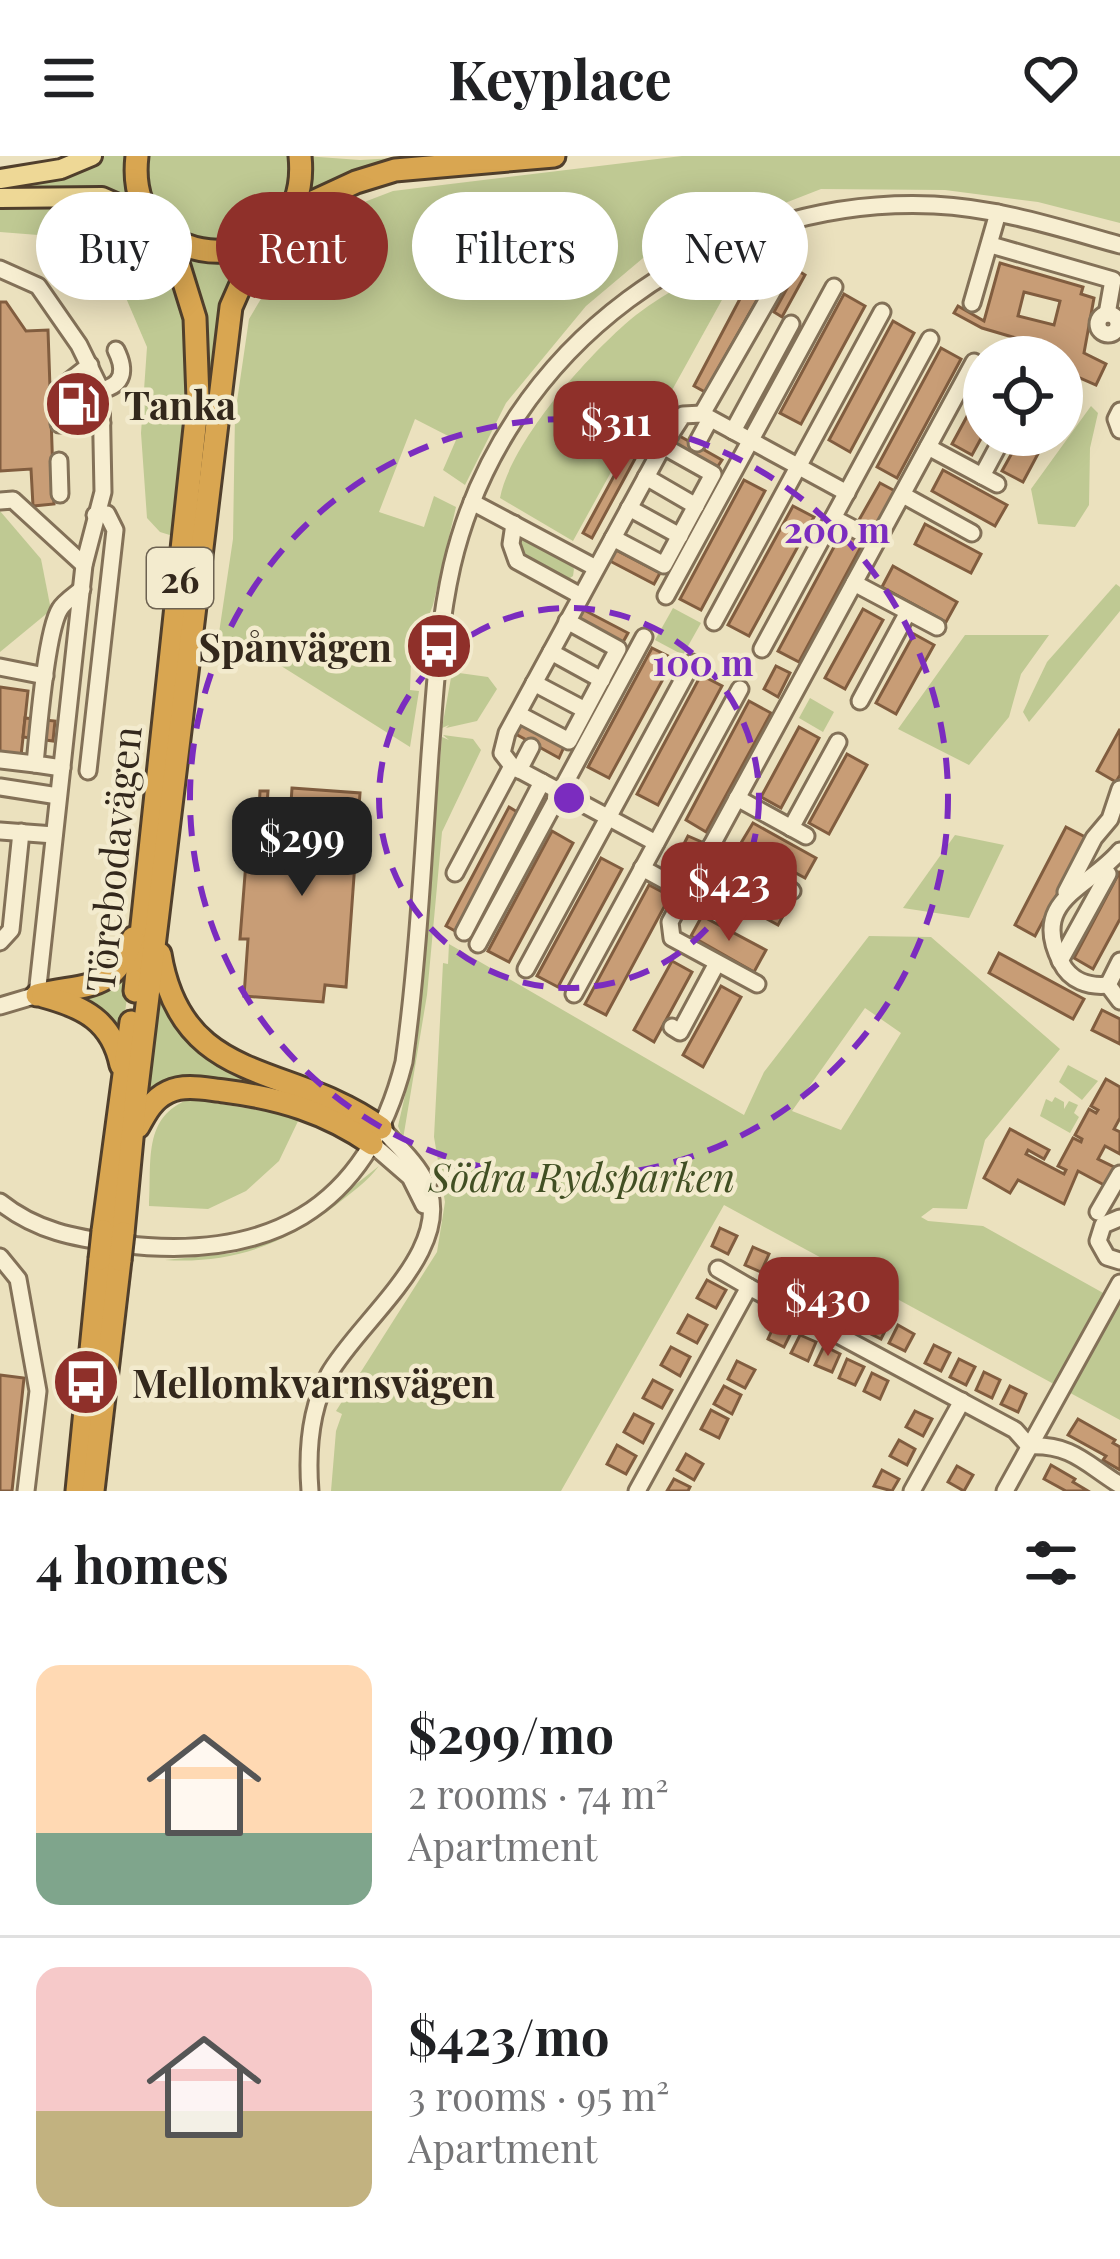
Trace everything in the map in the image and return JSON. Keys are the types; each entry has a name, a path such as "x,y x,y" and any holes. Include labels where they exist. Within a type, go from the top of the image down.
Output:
{"highway":[{"name":"26","path":"137,156 138,192"},
{"path":"297,192 300,156"},
{"name":"26","path":"334,192 395,170 554,156"},
{"name":"Törebodavägen","path":"93,1491 122,1070 198,399 195,318 189,300"},
{"name":"Törebodavägen","path":"113,1232 135,1132 234,300"},
{"path":"37,994 91,987 110,978 125,960 140,920"},
{"path":"158,940 166,984 179,1016 212,1051 318,1094 376,1136"},
{"path":"37,994 100,1020 114,1039 122,1070"},
{"path":"135,1132 153,1102 164,1094 196,1088 286,1101 376,1136"},
{"name":"Törebodavägen","path":"77,1491 110,1260"}],"main road":[{"path":"0,179 61,169 92,156"},
{"path":"0,198 36,197"}],"street":[{"path":"0,1202 34,1225 73,1237 173,1250 218,1247 253,1239 300,1217 341,1184 376,1136 404,1062 439,646 452,566 472,502 514,417 546,376 619,304 688,260 761,228 830,211 919,205 998,213 1120,245"},
{"path":"971,303 998,213"},
{"path":"991,245 1114,280 1107,314"},
{"path":"0,269 38,286 101,390 103,492 84,565 37,994 0,1006"},
{"path":"666,596 834,287"},
{"path":"697,443 706,417 769,300"},
{"path":"714,622 882,312"},
{"path":"733,431 791,324"},
{"path":"762,649 930,338"},
{"path":"101,390 115,387 122,379 123,364 116,350"},
{"path":"89,365 58,390 59,424 102,423"},
{"path":"757,984 672,938 669,931 963,382"},
{"path":"1120,411 1120,430"},
{"path":"648,839 516,768 502,753 534,683 662,446 683,415 706,417 847,493"},
{"path":"613,538 664,565 696,506 713,474 662,446"},
{"path":"928,447 990,480 997,456"},
{"path":"59,461 60,494"},
{"path":"646,477 696,506"},
{"path":"903,495 972,533"},
{"path":"0,501 13,500 84,565"},
{"path":"472,502 596,568"},
{"path":"629,508 680,536"},
{"path":"88,771 115,530 107,514 95,515"},
{"path":"833,518 878,541"},
{"path":"514,524 511,544 517,561 581,596"},
{"path":"854,584 937,627"},
{"path":"35,764 58,610 82,589"},
{"path":"860,701 908,612"},
{"path":"518,714 568,741 619,649 567,621"},
{"path":"478,944 644,637"},
{"path":"551,652 602,680"},
{"path":"526,969 692,663"},
{"path":"0,667 45,676"},
{"path":"534,683 585,710"},
{"path":"574,994 642,868 648,839 740,689"},
{"path":"737,798 798,832 838,742"},
{"path":"454,873 531,747"},
{"path":"0,760 62,768"},
{"path":"464,932 542,782"},
{"path":"0,787 58,796"},
{"path":"1120,789 1110,819 1094,838 1053,919 1052,935 1060,961 1077,980 1093,987 1115,974 1120,1001"},
{"path":"0,831 54,835"},
{"path":"0,941 11,930 21,832"},
{"path":"711,846 792,891"},
{"path":"1064,898 1120,851"},
{"path":"642,868 686,892"},
{"path":"1060,961 1108,874 1104,868"},
{"path":"672,1028 680,1032 717,962"},
{"path":"310,1491 311,1435 327,1378 424,1244 433,1216 425,1181 376,1136"},
{"path":"1098,1212 1120,1174"},
{"path":"1120,1218 1103,1226 1098,1241 1107,1257 1120,1261"},
{"path":"0,1257 18,1279 38,1391 26,1491"},
{"path":"718,1269 1015,1430 1028,1447"},
{"path":"1005,1491 1120,1283"},
{"path":"638,1491 749,1287"},
{"path":"912,1491 962,1401"},
{"path":"1028,1447 1055,1445 1093,1463 1120,1485"}],"green space":[{"path":"105,156 133,156 133,192 93,187 0,190 0,185 84,167"},
{"path":"145,156 293,156 286,192 216,192 216,243 192,240 192,192 149,192"},
{"path":"305,156 360,160 430,156 430,160 335,192 305,192"},
{"path":"682,156 1120,156 1120,223 1038,202 945,190 642,192 642,259 618,279 618,192 412,192 412,300 593,300 506,403 465,485 443,470 456,440 415,419 379,512 424,527 434,496 456,507 433,605 411,662 410,690 419,691 410,747 278,664 216,653 233,539 235,415 249,319 260,300 388,300 388,193"},
{"path":"0,206 36,206 36,235 0,232"},
{"path":"216,255 216,300 226,300 214,378 209,378 192,256"},
{"path":"127,300 181,300 189,374 173,536 160,532 147,518 141,433 147,347"},
{"path":"659,300 722,300 655,421 637,425 573,541 500,498 507,475 555,399 597,351"},
{"path":"1091,406 1098,413 1090,448 1089,505 1075,527 1038,524 1031,489 1055,456 1083,456 1083,417"},
{"path":"0,511 41,559 51,610 0,652"},
{"path":"517,534 569,562 573,576 567,580 521,557"},
{"path":"1116,584 1120,611 1029,722 1023,712 1047,662"},
{"path":"673,608 701,623 683,655 655,640"},
{"path":"965,635 1049,635 1021,674 1009,717 969,765 898,729"},
{"path":"452,672 488,677 497,689 477,721 442,728"},
{"path":"810,698 834,712 823,732 799,718"},
{"path":"443,735 473,739 481,750 442,832 427,995 403,1139 398,1126 417,1043 442,737 449,740"},
{"path":"955,835 1004,845 969,918 903,908"},
{"name":"Södra Rydsparken","path":"869,936 931,937 1060,1049 985,1140 967,1209 933,1208 921,1217 983,1226 1114,1299 1120,1296 1120,1420 724,1205 561,1491 331,1491 342,1414 336,1411 437,1252 445,1202 434,1137 443,963 448,964 449,944 744,1115 764,1072","holes":["865,1008 901,1033 841,1130 792,1111"]},
{"path":"131,967 123,1028 117,1029 65,993"},
{"path":"157,989 179,1025 297,1094 189,1081 146,1101"},
{"path":"1068,1065 1098,1081 1082,1100 1059,1082"},
{"path":"1055,1097 1064,1102 1064,1109 1069,1101 1078,1105 1074,1113 1079,1117 1070,1133 1040,1116 1046,1099 1052,1102"},
{"path":"190,1099 300,1117 279,1161 246,1191 208,1209 149,1206 157,1129 175,1107"},
{"path":"379,1166 336,1205 297,1231 276,1241 256,1249 212,1259 165,1260 234,1253 272,1240 311,1220"}],"building":[{"path":"1000,263 1083,287 1081,294 1094,298 1084,353 1106,364 1096,385 1083,379 1083,336 1009,336 954,313 958,306 984,321","holes":["1024,292 1060,301 1054,325 1018,316"]},
{"path":"844,294 865,306 801,424 780,413"},
{"path":"739,300 757,300 705,392 694,386"},
{"path":"781,300 791,300 782,317 774,312"},
{"path":"0,302 6,302 26,331 48,330 54,504 33,506 31,469 0,471"},
{"path":"893,321 914,333 850,452 829,440"},
{"path":"941,348 961,359 897,478 877,467"},
{"path":"64,394 93,394 93,416 64,416"},
{"path":"963,424 963,450 952,444"},
{"path":"640,428 649,433 592,538 583,533"},
{"path":"676,434 722,460 716,469 670,443"},
{"path":"1010,456 1037,456 1023,482 1002,471"},
{"path":"943,470 1007,505 995,526 932,491"},
{"path":"744,480 765,491 701,610 680,599"},
{"path":"880,483 895,491 874,529 859,520"},
{"path":"793,506 814,517 749,636 728,625"},
{"path":"925,524 981,554 971,573 915,544"},
{"path":"842,532 863,543 799,662 778,651"},
{"path":"614,549 660,573 654,584 608,560"},
{"path":"893,566 957,602 946,622 882,587"},
{"path":"582,609 628,633 622,644 577,619"},
{"path":"863,609 883,620 845,689 825,678"},
{"path":"914,634 934,645 896,714 876,703"},
{"path":"652,648 674,659 609,778 588,767"},
{"path":"776,666 790,673 778,697 764,689"},
{"path":"701,675 722,686 658,805 637,794"},
{"path":"0,687 28,691 21,756 0,754"},
{"path":"749,701 771,713 706,832 686,820"},
{"path":"25,718 55,721 53,741 23,737"},
{"path":"519,722 564,747 559,758 512,732"},
{"path":"799,727 819,738 781,808 761,797"},
{"path":"1120,729 1120,775 1116,782 1097,771"},
{"path":"847,754 867,765 829,834 809,823"},
{"path":"292,788 360,793 346,987 325,985 323,1002 244,996 248,939 240,939 246,862 255,862 258,831 289,833"},
{"path":"260,791 268,791 265,831 258,831"},
{"path":"509,807 519,813 455,931 446,926"},
{"path":"753,823 816,858 805,878 741,843"},
{"path":"1066,827 1087,838 1035,936 1015,925"},
{"path":"552,831 573,843 509,962 488,951"},
{"path":"688,836 704,843 685,879 670,871"},
{"path":"601,858 622,869 558,987 537,976"},
{"path":"1120,871 1120,919 1093,969 1074,958"},
{"path":"735,875 789,905 778,925 723,895"},
{"path":"649,885 670,896 606,1015 585,1004"},
{"path":"702,916 766,950 754,972 691,936"},
{"path":"999,953 1084,999 1073,1019 989,973"},
{"path":"672,961 692,972 654,1042 634,1030"},
{"path":"721,986 741,997 703,1067 683,1055"},
{"path":"1102,1010 1120,1019 1120,1044 1092,1030"},
{"path":"1106,1079 1120,1087 1120,1118 1114,1129 1120,1132 1120,1154 1105,1146 1098,1159 1116,1168 1106,1186 1078,1171 1064,1204 1018,1180 1010,1193 984,1178 1010,1129 1049,1150 1044,1159 1028,1150 1026,1154 1064,1174 1066,1170 1058,1166 1073,1138 1081,1142 1075,1135 1089,1109 1098,1110 1091,1106"},
{"path":"720,1228 737,1236 728,1254 712,1246"},
{"path":"753,1247 769,1254 761,1272 745,1265"},
{"path":"777,1260 793,1268 785,1286 769,1279"},
{"path":"803,1273 818,1281 809,1299 793,1291"},
{"path":"707,1280 726,1290 716,1308 697,1298"},
{"path":"826,1287 842,1295 833,1313 817,1305"},
{"path":"850,1299 866,1307 857,1325 841,1317"},
{"path":"874,1313 890,1321 881,1339 865,1331"},
{"path":"688,1315 707,1325 697,1343 678,1333"},
{"path":"776,1321 793,1329 784,1347 768,1339"},
{"path":"898,1325 914,1334 905,1351 889,1343"},
{"path":"800,1335 816,1342 808,1361 791,1353"},
{"path":"934,1345 950,1353 941,1371 925,1363"},
{"path":"824,1346 840,1354 832,1372 815,1365"},
{"path":"671,1347 690,1357 680,1376 661,1365"},
{"path":"847,1359 864,1367 855,1385 839,1378"},
{"path":"959,1359 975,1367 966,1385 950,1377"},
{"path":"737,1361 755,1370 745,1388 728,1379"},
{"path":"984,1372 1000,1380 992,1398 976,1390"},
{"path":"872,1373 888,1381 880,1399 864,1391"},
{"path":"0,1375 24,1378 12,1491 0,1491"},
{"path":"653,1380 672,1390 662,1408 643,1398"},
{"path":"724,1386 741,1395 732,1414 714,1404"},
{"path":"1010,1386 1026,1394 1018,1412 1001,1404"},
{"path":"711,1410 728,1419 719,1438 701,1429"},
{"path":"915,1411 932,1419 923,1436 906,1427"},
{"path":"634,1414 653,1424 643,1443 624,1432"},
{"path":"1078,1419 1115,1440 1120,1447 1120,1470 1103,1460 1106,1456 1068,1435"},
{"path":"899,1440 915,1449 907,1465 890,1456"},
{"path":"617,1445 636,1456 626,1474 607,1464"},
{"path":"686,1454 703,1464 694,1480 677,1470"},
{"path":"1051,1465 1088,1491 1066,1491 1044,1479"},
{"path":"957,1466 973,1475 964,1491 948,1482"},
{"path":"882,1470 899,1479 892,1491 874,1486"},
{"path":"674,1479 690,1487 688,1491 667,1491"}],"place":[{"name":"Tanka","path":"78,404"},
{"name":"Spånvägen","path":"439,646"},
{"name":"Mellomkvarnsvägen","path":"86,1382"}]}
